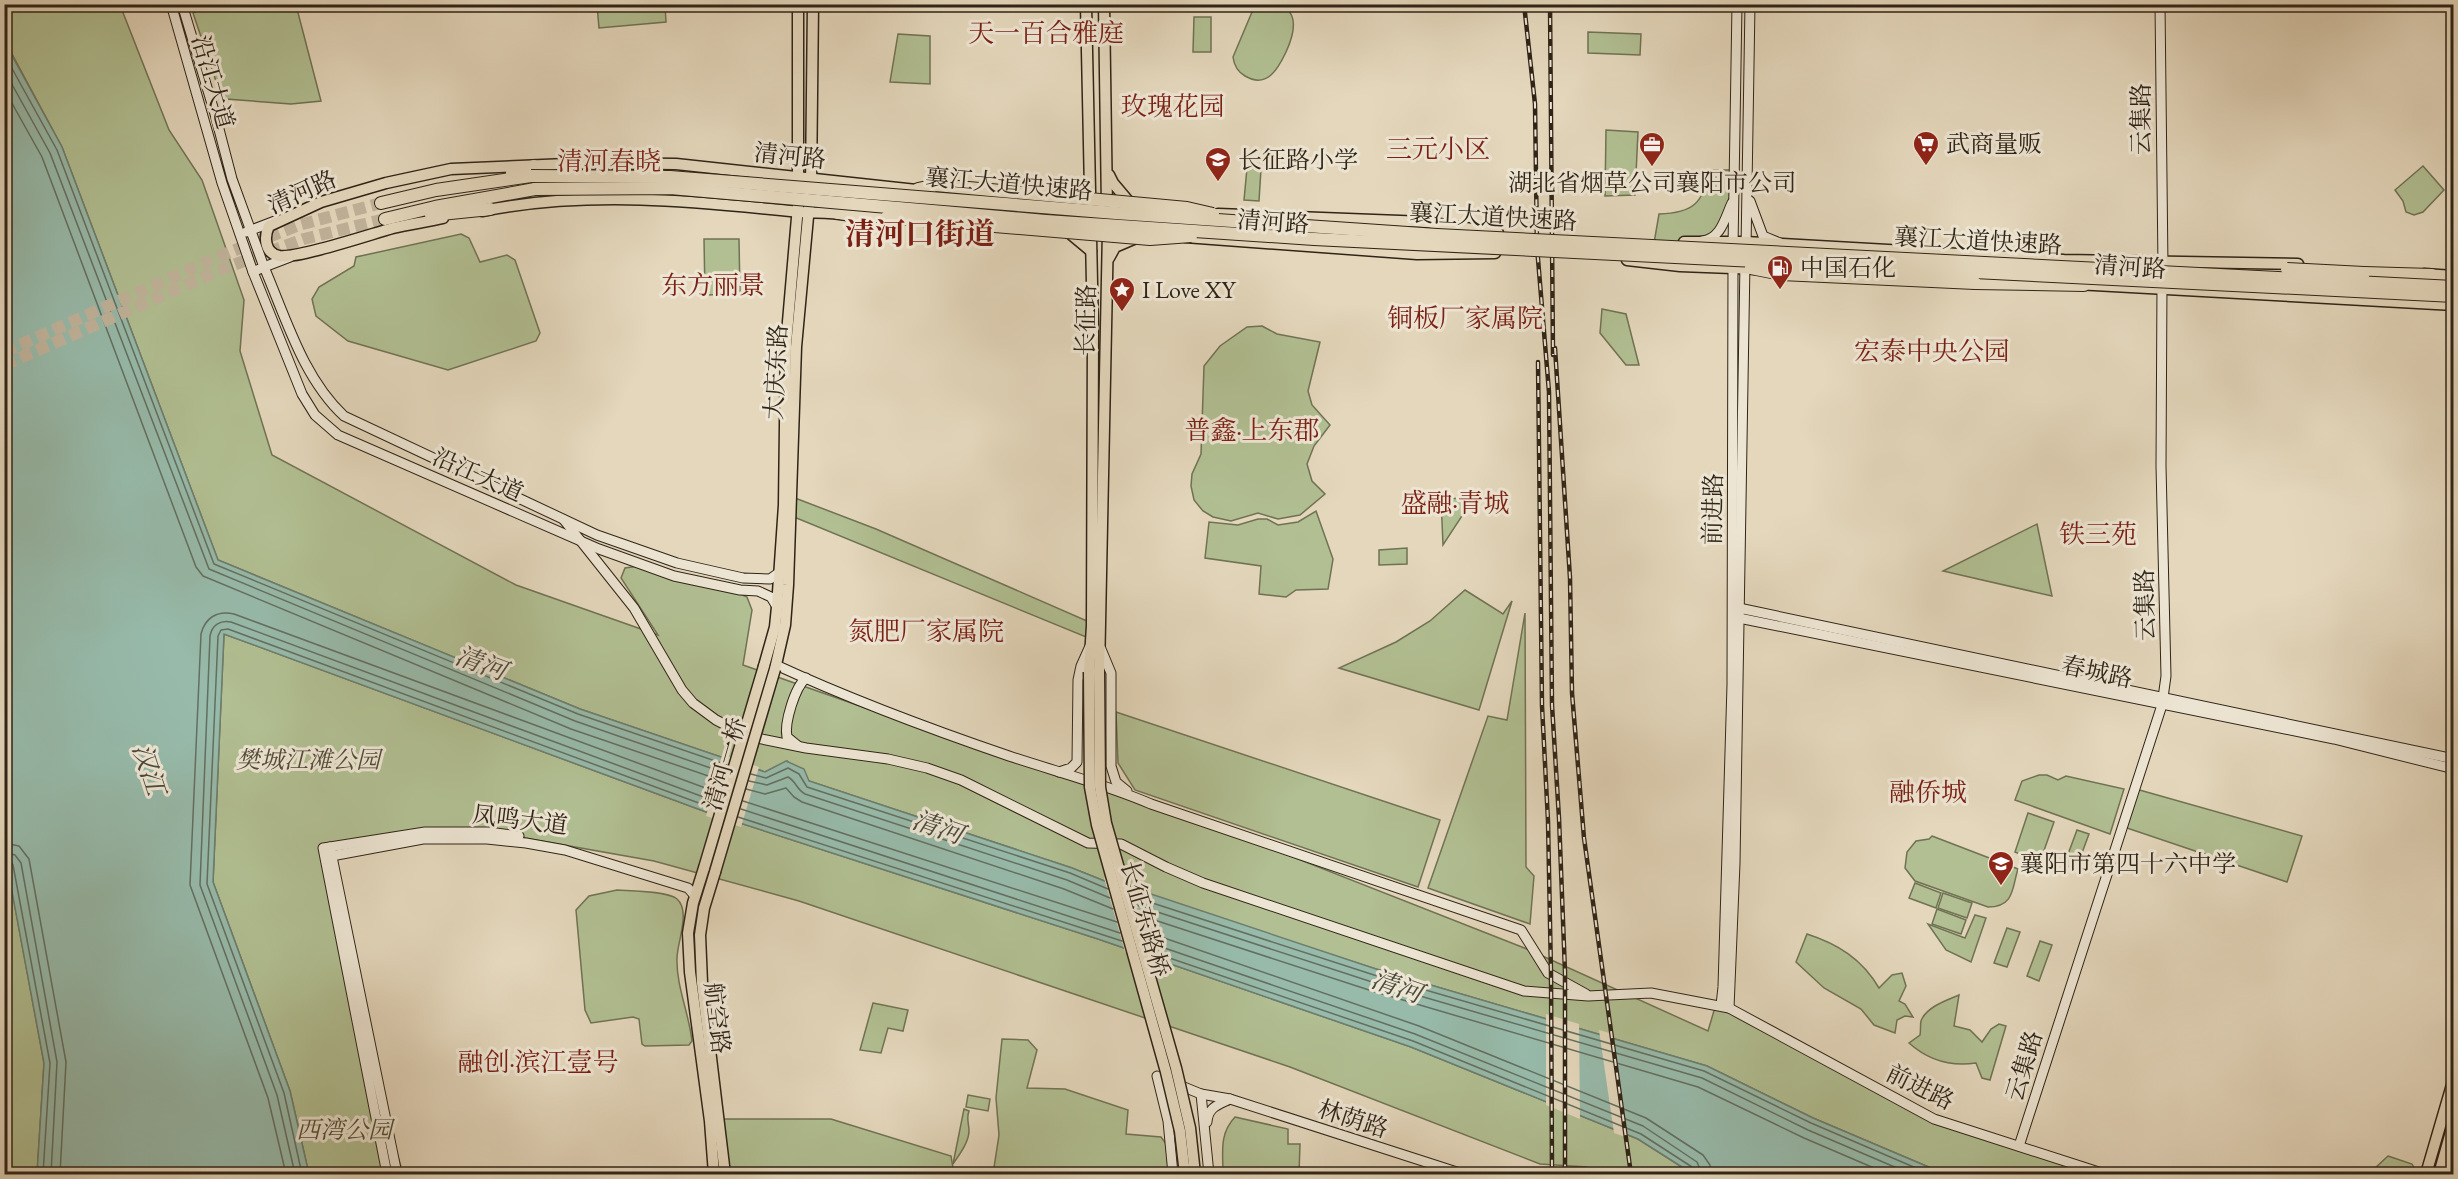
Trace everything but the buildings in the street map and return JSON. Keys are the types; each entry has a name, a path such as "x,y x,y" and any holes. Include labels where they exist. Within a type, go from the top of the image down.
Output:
{"highway":[{"name":"襄江大道快速路","path":"381,203 532,171 711,179 1093,212 1519,240 2454,287"},
{"path":"918,189 936,185 1187,208 1223,216 1315,226"},
{"name":"襄江大道快速路","path":"490,209 385,219 435,207 535,189 670,188 1046,221 1314,239 2454,296"},
{"path":"838,213 1150,239 1200,236 1284,241 1314,239"},
{"path":"1636,256 1681,264 1756,268 1781,274 1975,283 2084,285"},
{"path":"2054,266 2087,263 2153,266 2182,264 2434,276"}],"main road":[{"name":"大庆东路","path":"772,666 784,625 788,585 803,212 798,177 798,4"},
{"name":"大庆东路","path":"772,666 784,505 786,345 803,212 812,179 813,4"},
{"name":"长征路","path":"1086,4 1091,231 1092,626 1098,642"},
{"name":"长征路","path":"1098,642 1109,258 1104,4"},
{"name":"清河路","path":"1502,234 1426,222 1059,207 918,189 688,165 589,163 532,171 451,169 386,183 321,202 269,226 265,234 267,244 273,253 279,256 298,254 396,228 490,209 548,201 631,199 838,213 912,223 1149,234 1417,254 1502,253"},
{"path":"685,201 696,195 701,184 696,173 688,165"},
{"path":"1107,171 1113,183 1129,202 1153,210"},
{"path":"1059,207 1082,197 1090,187"},
{"path":"1065,229 1091,251"},
{"path":"1109,258 1115,248 1125,241 1149,234"},
{"name":"清河路","path":"1589,240 1654,243 1746,242 2041,258 2266,263 2398,270 2434,276 2454,276"},
{"name":"清河路","path":"1589,258 1745,269 2454,304"},
{"path":"1094,672 1098,642"},
{"name":"清河一桥","path":"704,868 772,666"},
{"name":"清河一桥","path":"715,872 772,666"},
{"name":"长征东路桥","path":"1094,672 1090,787 1097,825 1166,1072 1180,1131 1185,1174"},
{"name":"长征东路桥","path":"1094,672 1100,787 1106,823 1176,1068 1190,1128 1195,1174"},
{"name":"航空路","path":"704,868 695,896 695,928 690,972 710,1121 714,1174"},
{"name":"航空路","path":"715,872 695,928 720,1119 724,1174"},
{"path":"2426,1174 2454,1078"},
{"path":"2439,1174 2454,1121"}],"street":[{"name":"沿江大道","path":"171,4 238,235 302,394 315,415 338,435 580,541 674,576 740,590 758,591 771,597 777,607"},
{"name":"沿江大道","path":"182,4 232,179 264,267 308,368 332,404 344,416 597,536 676,563 743,578 770,579 780,572"},
{"name":"前进路","path":"1735,612 1732,268 1737,4"},
{"name":"前进路","path":"1750,4 1746,242 1732,685 1725,1006 1934,1119 2105,1174"},
{"name":"云集路","path":"2019,1146 2163,701 2166,676 2161,466 2163,262 2160,4"},
{"path":"1747,194 1763,236 1785,245"},
{"path":"1684,242 1707,240 1720,231 1734,198"},
{"path":"238,235 286,217"},
{"path":"253,272 298,254"},
{"path":"564,520 634,608 682,690 693,703 716,720 747,736 800,747 888,759 927,768 961,780 1088,843 1122,844 1203,883 1524,992 1588,996 1651,993 1725,1006"},
{"name":"春城路","path":"1735,612 2454,759"},
{"path":"1077,778 1078,680 1081,666 1098,642"},
{"path":"1098,642 1111,673 1111,788"},
{"path":"772,666 954,737 1111,788 1521,930 1548,973 1588,996"},
{"path":"793,673 798,681 798,687 786,733 791,741 800,747"},
{"path":"798,687 807,678"},
{"name":"春城路","path":"2163,701 2334,739 2454,769"},
{"path":"1056,772 1071,768 1077,762"},
{"path":"1111,766 1116,782 1133,796"},
{"name":"凤鸣大道","path":"328,853 414,833 488,832 567,844 690,882 700,880"},
{"name":"凤鸣大道","path":"328,853 423,839 487,839 526,843 565,850 688,888 695,896"},
{"path":"328,853 387,1174"},
{"path":"328,853 397,1174"},
{"path":"1710,1002 1727,988 1746,1017"},
{"name":"林荫路","path":"1173,1174 1168,1121 1157,1076 1201,1094 1230,1099 1463,1174"},
{"path":"1201,1094 1209,1174"},
{"path":"1206,1131 1208,1114 1212,1107 1230,1099"}],"green space":[{"path":"4,5 120,5 169,130 202,180 244,300 240,351 272,455 516,585 658,635 621,578 625,568 639,566 734,591 747,597 752,610 743,665 1247,839 1527,949 1708,1031 1716,1004 1934,1119 2105,1174 1945,1174 1813,1118 1707,1066 1376,969 1117,886 1072,868 809,781 787,761 765,772 580,709 218,560 62,147 5,41"},
{"path":"197,5 296,5 321,101 291,104 226,99 220,93 193,13 199,10"},
{"path":"597,5 665,5 666,22 599,28"},
{"path":"1172,5 1224,5 1224,10 1172,8"},
{"path":"1264,5 1276,5 1290,12 1293,26 1290,43 1279,65 1266,79 1260,80 1245,76 1240,72 1233,57 1252,12"},
{"path":"1194,17 1211,17 1211,52 1193,52"},
{"path":"1588,32 1641,34 1640,55 1588,53"},
{"path":"898,34 930,36 930,84 890,82"},
{"path":"1606,130 1638,132 1635,195 1605,196"},
{"path":"2423,166 2444,190 2423,212 2414,215 2406,212 2403,201 2395,190"},
{"path":"1247,168 1261,169 1259,201 1244,200"},
{"path":"1709,170 1734,170 1729,210 1720,229 1706,240 1654,243 1659,214 1680,211 1695,204 1704,191"},
{"path":"461,234 469,238 480,262 507,255 515,260 540,333 536,341 448,370 348,341 316,316 312,299 319,287 354,266 356,257"},
{"path":"704,239 739,239 740,294 705,295"},
{"path":"1602,309 1626,314 1639,365 1626,365 1600,333"},
{"path":"1262,326 1277,334 1320,342 1308,391 1312,405 1330,425 1314,446 1307,464 1312,481 1325,494 1300,515 1278,519 1258,513 1231,521 1213,517 1203,511 1194,500 1191,486 1192,474 1201,454 1204,366 1220,346 1247,327"},
{"path":"795,498 876,529 1087,621 1086,637 794,517"},
{"path":"1441,498 1473,499 1443,545"},
{"path":"1316,511 1333,559 1328,589 1296,590 1286,597 1259,594 1261,566 1205,558 1209,522 1238,525 1258,519 1267,519 1278,525 1298,522"},
{"path":"2037,524 2052,596 1943,571"},
{"path":"1407,548 1407,564 1379,565 1379,550"},
{"path":"1465,590 1503,614 1512,601 1479,710 1339,668 1396,642 1430,621"},
{"path":"1525,613 1526,867 1534,876 1530,924 1428,888 1488,716 1507,720"},
{"name":"樊城江滩公园","path":"224,634 709,813 1098,939 1411,1047 1638,1139 1693,1174 1597,1174 1587,1167 1540,1164 1290,1067 799,901 654,861 496,833 330,847 361,1024 403,1174 309,1174 290,1091 213,882"},
{"path":"1116,712 1440,820 1418,887 1135,790 1118,763"},
{"path":"2039,775 2047,775 2058,780 2066,776 2124,789 2110,834 2015,800 2022,781"},
{"path":"2136,789 2302,836 2287,882 2124,827"},
{"path":"2028,813 2054,822 2040,862 2015,852"},
{"path":"2077,830 2089,834 2076,869 2064,865"},
{"path":"1932,836 2018,869 2008,900 2003,904 1988,907 1915,881 1905,868 1907,852 1916,841 1929,839"},
{"path":"4,847 44,1063 37,1174 5,1174"},
{"path":"1915,883 1941,893 1936,908 1909,898"},
{"path":"617,890 666,894 677,899 681,904 683,919 677,968 692,1041 689,1045 645,1046 642,1044 639,1019 633,1017 591,1023 585,1010 576,910 589,896"},
{"path":"1943,893 1972,903 1967,918 1938,908"},
{"path":"1937,909 1966,920 1961,934 1932,924"},
{"path":"1975,915 1986,918 1971,962 1946,950 1928,924 1965,938"},
{"path":"2007,928 2020,932 2007,967 1994,963"},
{"path":"1807,934 1848,954 1865,969 1879,988 1892,975 1902,973 1906,986 1899,1001 1905,1004 1913,1017 1905,1016 1897,1020 1895,1033 1874,1025 1861,1009 1824,988 1796,962"},
{"path":"2040,941 2052,945 2039,981 2027,976"},
{"path":"1959,995 1954,1026 1970,1030 1982,1042 1991,1029 1999,1024 2006,1026 1990,1080 1982,1078 1976,1063 1957,1064 1940,1061 1924,1054 1909,1043 1920,1035 1921,1021 1927,1012"},
{"path":"873,1003 908,1010 903,1031 888,1028 881,1053 860,1050"},
{"path":"1002,1039 1028,1040 1037,1050 1027,1088 1065,1089 1128,1110 1126,1134 1161,1137 1167,1145 1168,1174 993,1174 999,1135 996,1098"},
{"path":"968,1095 990,1099 988,1111 966,1107"},
{"path":"964,1109 969,1111 969,1135 953,1164"},
{"path":"1235,1117 1288,1129 1288,1144 1300,1144 1299,1174 1223,1174 1224,1137"},
{"path":"720,1119 831,1119 951,1156 954,1174 725,1174"},
{"path":"2388,1156 2412,1164 2416,1171 2415,1174 2372,1174 2373,1170"}],"water":[{"path":"4,41 62,147 218,560 580,709 765,772 786,761 804,769 809,781 1072,868 1117,886 1151,894 1376,969 1707,1066 1813,1118 1945,1174 1693,1174 1638,1139 1411,1047 1098,939 709,813 224,634 213,882 290,1091 309,1174 37,1174 44,1063 4,849"}],"pier":[{"path":"724,755 759,767 741,827 706,816"},
{"path":"1104,878 1132,887 1153,961 1125,952"},
{"path":"1546,1014 1579,1024 1580,1119 1546,1105"},
{"path":"1599,1030 1613,1034 1628,1138 1614,1133"}],"tunnel":[{"path":"4,352 220,256 299,225 381,203"},
{"path":"4,365 225,268 304,239 385,219"}],"railway":[{"path":"1524,4 1535,104 1537,247 1549,392 1552,705 1565,972 1565,1174"},
{"path":"1550,4 1553,355"},
{"path":"1555,348 1570,578 1572,693 1584,838 1631,1174"},
{"path":"1538,362 1542,706 1548,821 1551,973 1552,1174"}],"place":[{"name":"武商量贩","path":"1926,167"},
{"name":"湖北省烟草公司襄阳市公司","path":"1652,168"},
{"name":"长征路小学","path":"1218,183"},
{"name":"中国石化","path":"1780,291"},
{"name":"I Love XY","path":"1122,313"},
{"name":"襄阳市第四十六中学","path":"2001,887"}],"district":[{"name":"天一百合雅庭","path":"1046,33"},
{"name":"玫瑰花园","path":"1173,106"},
{"name":"三元小区","path":"1438,149"},
{"name":"清河春晓","path":"609,161"},
{"name":"清河口街道","path":"920,234"},
{"name":"东方丽景","path":"713,285"},
{"name":"铜板厂家属院","path":"1465,318"},
{"name":"宏泰中央公园","path":"1932,351"},
{"name":"普鑫·上东郡","path":"1252,430"},
{"name":"盛融·青城","path":"1455,503"},
{"name":"铁三苑","path":"2098,534"},
{"name":"氮肥厂家属院","path":"926,631"},
{"name":"融侨城","path":"1928,792"},
{"name":"融创·滨江壹号","path":"538,1062"}],"water label":[{"name":"清河","path":"481,663"},
{"name":"汉江","path":"149,769"},
{"name":"清河","path":"938,827"},
{"name":"清河","path":"1397,986"}],"park label":[{"name":"西湾公园","path":"344,1130"}]}
